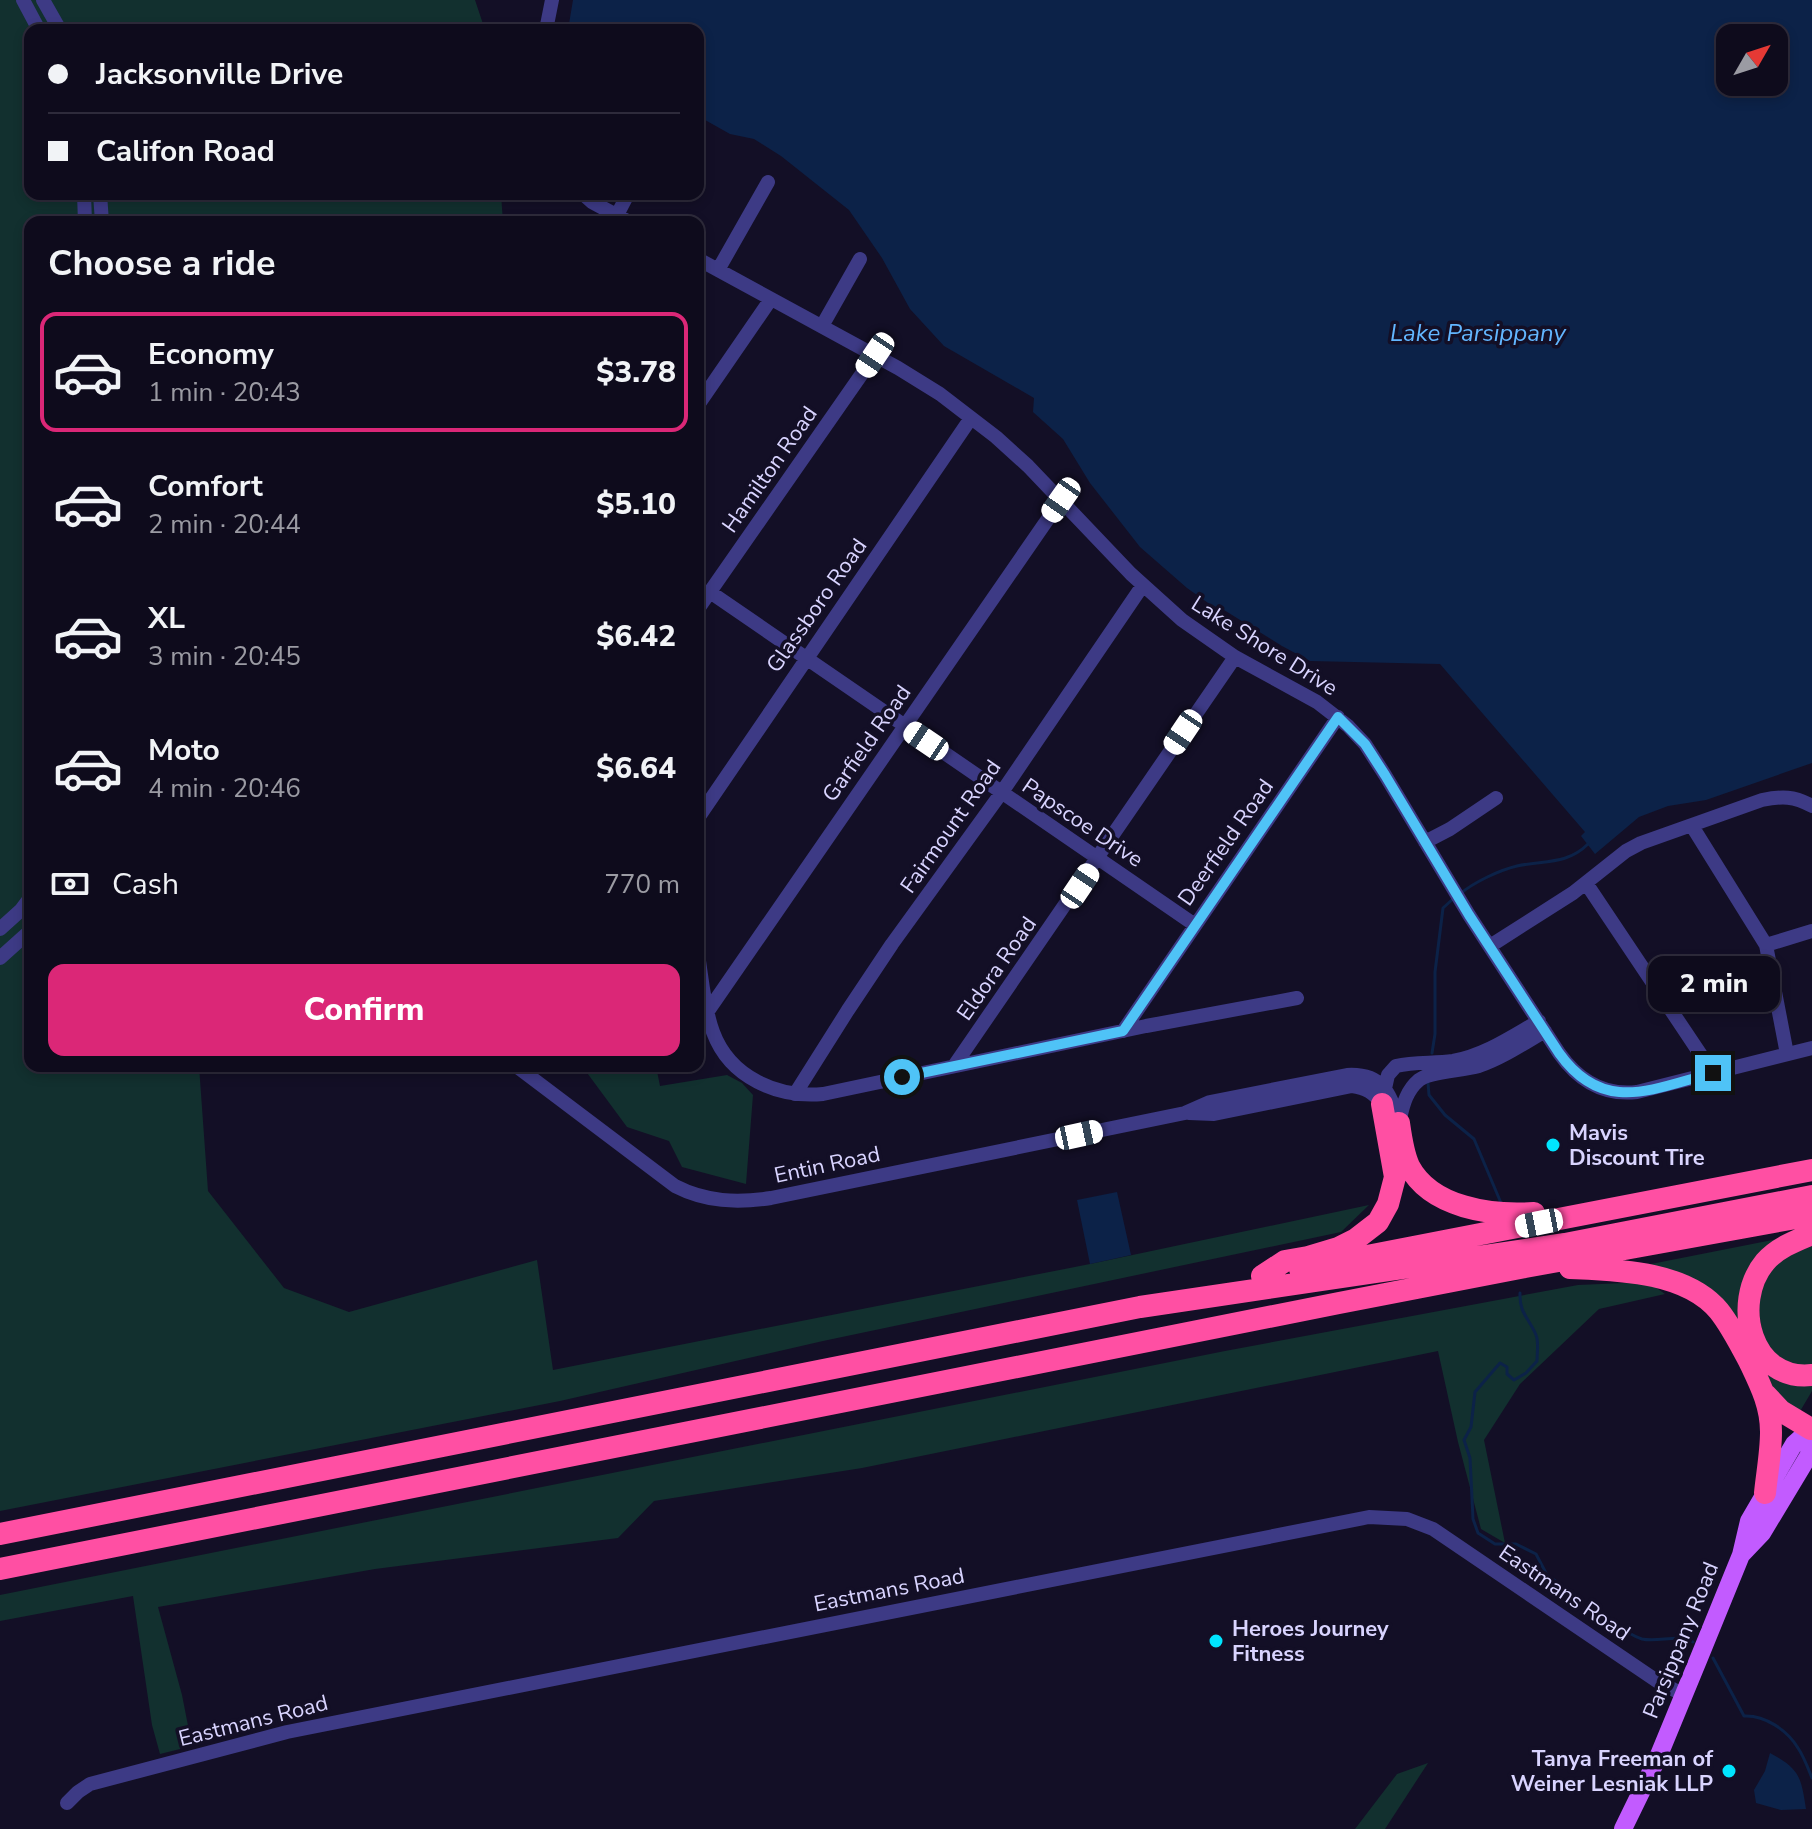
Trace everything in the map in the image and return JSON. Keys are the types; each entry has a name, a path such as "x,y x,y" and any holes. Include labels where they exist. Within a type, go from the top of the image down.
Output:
{"highway":[{"path":"1262,1276 1285,1261 1308,1257 1356,1239 1378,1222 1388,1204 1395,1177 1384,1096"},
{"path":"1399,1123 1407,1161 1416,1176 1440,1196 1466,1207 1515,1214 1631,1206"},
{"path":"1140,1307 1181,1290 1812,1170"},
{"path":"0,1534 1140,1307 1565,1244 1812,1196"},
{"path":"0,1569 1525,1267 1812,1215"},
{"path":"1812,1234 1786,1245 1764,1263 1751,1288 1748,1316 1755,1343 1767,1360 1788,1373 1812,1375"},
{"path":"1525,1267 1635,1273 1677,1283 1696,1292 1710,1302 1726,1321 1765,1394 1781,1411 1812,1429"},
{"path":"1765,1394 1771,1431 1773,1496"}],"main road":[{"name":"Parsippany Road","path":"1623,1829 1684,1695 1741,1555 1749,1521 1773,1496 1794,1444 1812,1429"},
{"path":"1773,1496 1812,1478"}],"street":[{"path":"23,0 36,24"},
{"path":"43,0 57,24"},
{"path":"547,24 552,0"},
{"path":"718,270 768,182"},
{"path":"590,200 618,216"},
{"path":"822,326 860,259"},
{"name":"Lake Shore Drive","path":"704,262 940,394 1028,466 1143,585 1182,620 1235,657 1338,717 1365,744 1542,1026 1567,1064 1587,1082 1600,1089 1628,1093 1713,1073"},
{"path":"704,396 771,299"},
{"name":"Hamilton Road","path":"704,600 875,355"},
{"name":"Glassboro Road","path":"704,809 971,418"},
{"name":"Garfield Road","path":"708,1011 1061,500"},
{"name":"Fairmount Road","path":"795,1094 892,944 1002,792 1143,585"},
{"name":"Papscoe Drive","path":"710,592 1195,925"},
{"name":"Eldora Road","path":"954,1066 1235,657"},
{"name":"Deerfield Road","path":"1123,1031 1338,717"},
{"path":"1490,946 1641,843 1762,800 1792,797 1812,806"},
{"path":"1425,842 1496,798"},
{"path":"1692,826 1766,945 1787,1054"},
{"path":"1586,883 1713,1073 1812,1048"},
{"path":"0,929 24,906"},
{"path":"1766,945 1812,931"},
{"path":"0,958 24,936"},
{"path":"704,988 717,1043 734,1065 757,1082 795,1094 823,1094 1297,998"},
{"path":"1399,1123 1392,1099 1384,1096 1388,1075 1396,1066 1452,1061 1476,1055 1542,1026"},
{"path":"1399,1123 1406,1097 1425,1076 1480,1065 1511,1051 1542,1026"},
{"name":"Entin Road","path":"524,1072 675,1186 701,1197 729,1202 771,1198 1185,1113 1214,1114 1352,1086 1384,1096"},
{"name":"Eastmans Road","path":"67,1803 90,1784 287,1732 1369,1517 1407,1519 1433,1529 1646,1673 1684,1695"}],"green space":[{"path":"0,0 475,0 483,24 24,24 24,200 501,200 503,216 24,216 24,1072 199,1072 208,1191 284,1288 349,1312 537,1260 553,1370 1090,1264 1369,1205 1341,1232 823,1341 560,1401 0,1511"},
{"path":"586,1072 657,1072 660,1086 727,1075 742,1083 753,1095 746,1184 682,1167 669,1141 627,1127"},
{"path":"1782,1238 1770,1249 1750,1339 1812,1380 1812,1391 1799,1413 1777,1397 1732,1318 1650,1268 1651,1264"},
{"path":"1812,1246 1812,1365 1796,1365 1776,1356 1763,1338 1757,1298 1777,1260"},
{"path":"1648,1282 1665,1294 1599,1309 1520,1384 1484,1440 1505,1543 1481,1529 1438,1351 862,1468 654,1501 618,1538 375,1569 158,1607 182,1695 192,1746 160,1754 152,1725 133,1596 0,1621 0,1595 1225,1351 1578,1285"},
{"path":"1428,1763 1385,1829 1355,1829 1397,1774"}],"water":[{"name":"Lake Parsippany","path":"573,0 1812,0 1812,763 1706,800 1668,806 1639,817 1595,854 1581,836 1585,832 1440,664 1310,661 1187,588 1140,547 1090,483 1063,439 1033,412 1034,398 944,346 910,309 882,258 849,210 781,156 754,139 730,134 704,119 704,24 569,24"},
{"path":"1117,1192 1131,1255 1090,1264 1077,1200"},
{"path":"1770,1753 1788,1764 1797,1775 1806,1809 1781,1810 1756,1803 1754,1790 1765,1771"}],"waterway":[{"path":"1460,894 1503,870 1563,859 1588,844"},
{"path":"1432,1053 1435,972 1443,908 1454,898"},
{"path":"1428,1083 1429,1095 1445,1115 1474,1139 1501,1203"},
{"path":"1520,1293 1523,1311 1537,1338 1537,1361 1514,1380 1507,1374 1507,1367 1500,1363 1475,1392 1471,1427 1464,1440 1470,1458 1473,1519 1478,1533 1495,1544 1516,1544 1536,1554 1547,1575 1575,1595"},
{"path":"1604,1615 1642,1639 1681,1638 1693,1642"},
{"path":"1713,1658 1744,1716 1767,1721 1788,1735 1800,1751 1812,1778"}],"place":[{"name":"Mavis Discount Tire","path":"1553,1145"},
{"name":"Heroes Journey Fitness","path":"1216,1641"},
{"name":"Tanya Freeman of Weiner Lesniak LLP","path":"1729,1771"}],"route":[{"path":"902,1077 1123,1031 1338,717 1365,744 1469,915 1574,1072 1600,1089 1628,1093 1713,1073"}]}
